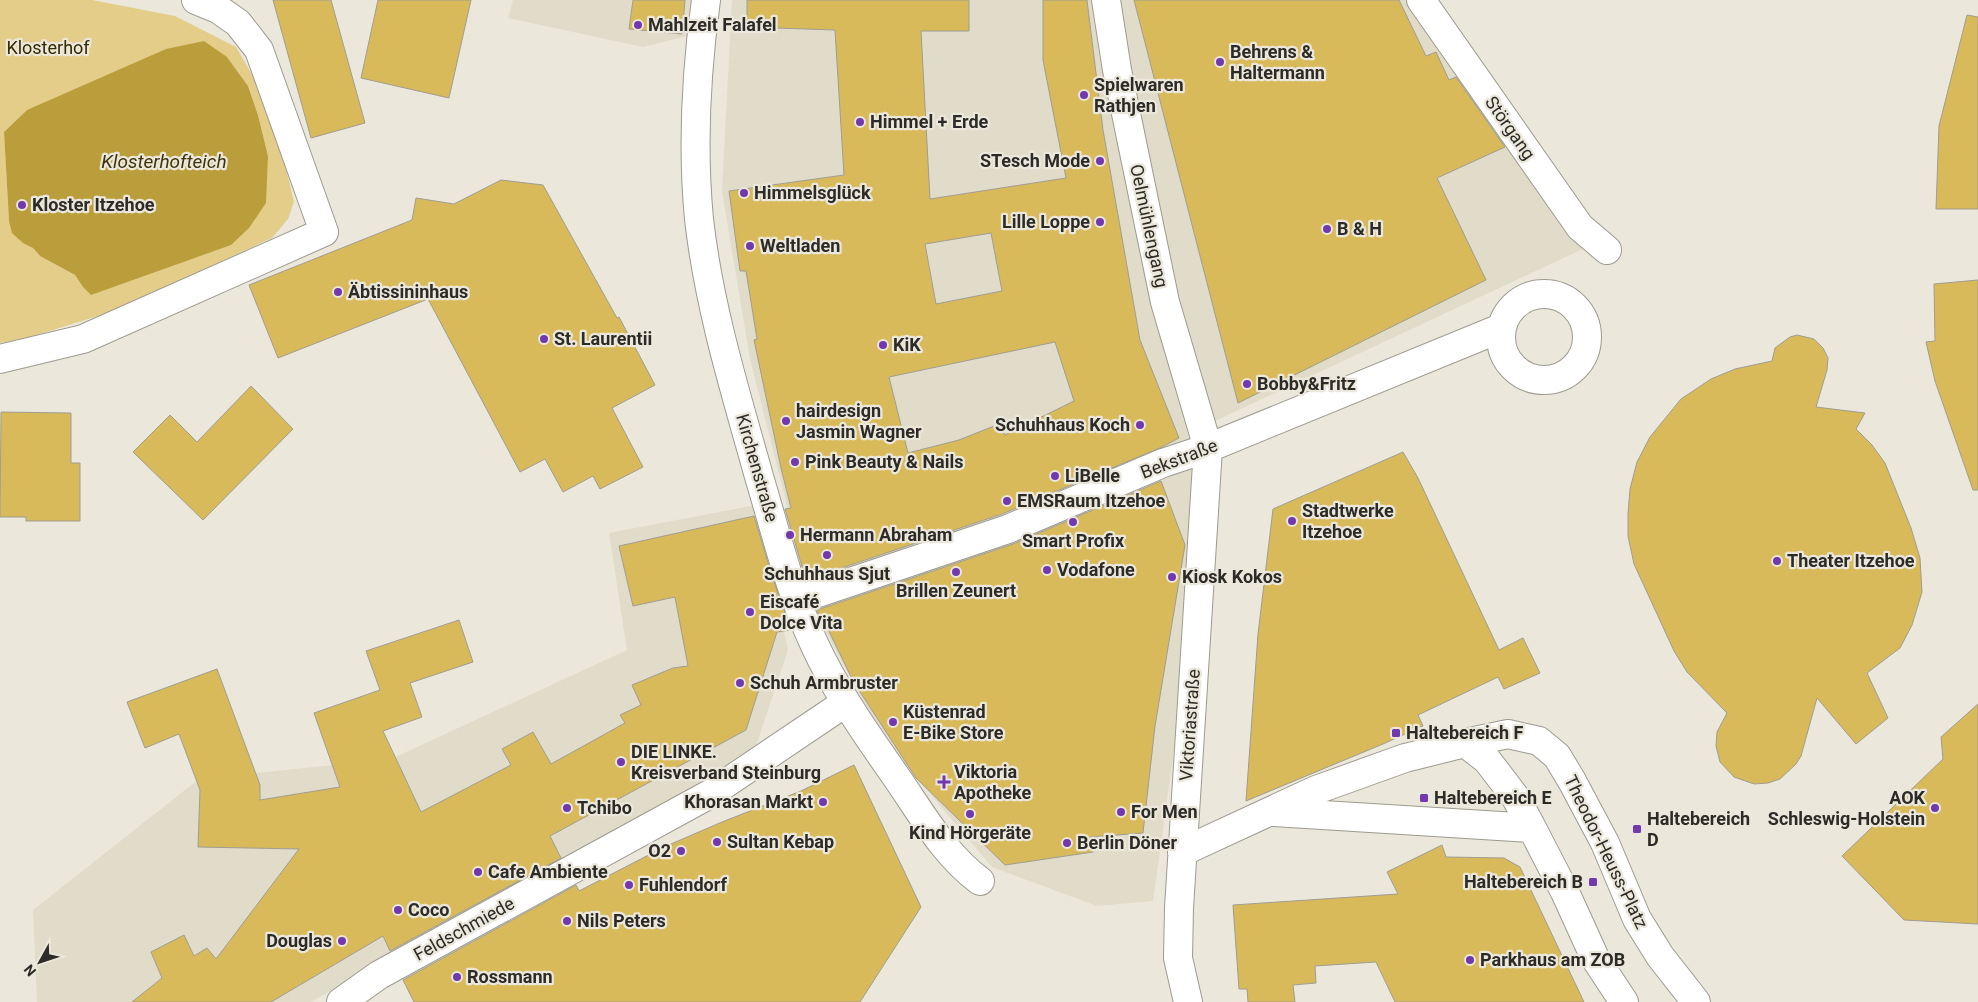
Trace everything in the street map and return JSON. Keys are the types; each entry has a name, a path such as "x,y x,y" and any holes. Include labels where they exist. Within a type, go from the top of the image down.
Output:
{"street":[{"path":"0,359 83,339 324,232 259,50 238,22 218,9 196,0"},
{"name":"Kirchenstraße","path":"706,0 696,99 696,160 700,220 709,280 723,345 783,560 796,600 821,659 845,703 944,846 966,871 980,881"},
{"name":"Oelmühlengang","path":"1106,0 1117,70 1165,302 1208,448"},
{"name":"Störgang","path":"1421,0 1580,227 1606,250"},
{"name":"Bekstraße","path":"796,600 1008,529 1164,463 1208,448 1501,328"},
{"name":"Viktoriastraße","path":"1188,1002 1178,958 1182,852 1208,448"},
{"name":"Feldschmiede","path":"341,1002 379,975 710,794 845,703"},
{"name":"Theodor-Heuss-Platz","path":"1182,852 1316,790 1405,758 1465,742 1508,734 1539,741 1557,756 1572,780 1604,843 1637,919 1660,956 1696,1002"},
{"path":"1465,742 1486,760 1516,798 1565,892 1595,958 1624,1002"},
{"name":"Theodor-Heuss-Platz","path":"1271,812 1532,828"}],"shaded area":[{"path":"513,0 691,0 687,36 643,47 508,18"},
{"path":"732,0 1413,0 1585,248 1215,421 1217,440 1153,901 1097,906 992,867 883,738 813,608 750,359 722,191"},
{"path":"756,505 788,650 754,752 706,785 311,1002 37,1002 33,910 199,779 391,759 627,650 609,533"}],"green space":[{"name":"Klosterhof","path":"0,0 92,0 175,16 236,47 262,92 282,152 294,202 288,219 272,238 114,311 27,338 0,343","holes":["227,57 248,86 258,115 268,156 83,287 75,275 40,256 9,221 4,132 27,110"]}],"water":[{"name":"Klosterhofteich","path":"204,41 227,57 248,86 258,115 268,156 266,203 249,228 231,245 91,295 75,275 40,256 33,248 23,243 12,233 9,221 4,132 27,110 166,49"}],"building":[{"path":"273,0 331,0 365,123 311,138"},
{"path":"378,0 471,0 449,98 361,78"},
{"path":"633,0 685,0 682,34 629,29"},
{"path":"747,0 969,0 969,31 921,31 930,199 1066,178 1043,60 1043,0 1087,0 1103,130 1140,340 1179,438 1162,447 1002,514 806,580 785,509 791,508 754,340 757,339 746,271 740,271 729,191 844,175 835,30 747,27","holes":["991,233 1002,291 936,304 925,244","1055,342 1074,401 1005,435 999,424 959,440 908,453 889,377"]},
{"name":"B & H","path":"1134,0 1399,0 1426,56 1436,52 1449,80 1456,77 1505,147 1437,178 1486,280 1238,403"},
{"path":"1967,15 1978,17 1978,209 1936,209 1939,126"},
{"name":"St. Laurentii","path":"501,180 543,185 617,318 619,317 655,385 612,408 643,467 600,489 593,476 563,492 545,459 520,472 428,299 278,358 249,285 412,220 416,198 454,204"},
{"path":"1978,280 1978,490 1973,490 1935,381 1926,342 1935,341 1934,284"},
{"name":"Theater Itzehoe","path":"1797,335 1814,339 1823,348 1828,358 1827,370 1816,407 1865,413 1856,429 1872,445 1885,463 1911,528 1920,558 1922,592 1912,625 1900,648 1867,673 1888,718 1856,744 1817,698 1801,756 1796,764 1780,779 1768,783 1754,784 1734,777 1720,762 1716,746 1717,732 1727,713 1687,672 1674,651 1634,564 1628,536 1630,489 1637,462 1650,437 1681,399 1711,379 1735,369 1772,361 1775,348 1790,337"},
{"path":"251,386 293,429 203,520 133,452 170,415 197,442"},
{"path":"1,412 71,413 71,463 80,463 80,521 26,521 26,517 0,517"},
{"path":"1403,452 1418,478 1499,650 1523,638 1540,673 1504,689 1498,677 1418,715 1423,726 1246,801 1258,634 1273,509"},
{"path":"1161,481 1185,545 1155,726 1143,833 1091,837 1093,852 1005,865 916,778 853,681 817,610 1013,544"},
{"path":"754,516 791,630 777,632 746,730 550,836 561,858 390,951 383,936 271,1002 132,1002 162,978 151,952 184,935 194,956 207,948 216,959 299,849 198,847 200,790 179,734 145,748 127,702 217,669 260,785 260,800 340,787 314,713 380,690 366,651 459,620 473,662 410,683 422,717 383,731 421,812 511,765 502,749 533,732 551,764 625,723 620,715 641,705 632,685 673,668 688,666 675,597 633,606 619,546"},
{"name":"AOK Schleswig-Holstein","path":"1978,704 1978,924 1904,920 1842,856 1943,759 1941,737"},
{"path":"854,765 921,907 860,1002 414,1002 403,980 576,885 579,891 664,847 801,791"},
{"name":"Parkhaus am ZOB","path":"1442,845 1446,857 1504,858 1520,867 1584,1002 1395,1002 1376,962 1315,966 1316,983 1293,985 1295,1002 1248,1002 1247,989 1239,989 1233,905 1398,894 1387,872"}],"place":[{"name":"Mahlzeit Falafel","path":"638,25"},
{"name":"Behrens & Haltermann","path":"1220,62"},
{"name":"Spielwaren Rathjen","path":"1084,95"},
{"name":"Himmel + Erde","path":"860,122"},
{"name":"STesch Mode","path":"1100,161"},
{"name":"Himmelsglück","path":"744,193"},
{"name":"Kloster Itzehoe","path":"22,205"},
{"name":"Lille Loppe","path":"1100,222"},
{"name":"B & H","path":"1327,229"},
{"name":"Weltladen","path":"750,246"},
{"name":"Äbtissininhaus","path":"338,292"},
{"name":"St. Laurentii","path":"544,339"},
{"name":"KiK","path":"883,345"},
{"name":"Bobby&Fritz","path":"1247,384"},
{"name":"hairdesign Jasmin Wagner","path":"786,421"},
{"name":"Schuhhaus Koch","path":"1140,425"},
{"name":"Pink Beauty & Nails","path":"795,462"},
{"name":"LiBelle","path":"1055,476"},
{"name":"EMSRaum Itzehoe","path":"1007,501"},
{"name":"Stadtwerke Itzehoe","path":"1292,521"},
{"name":"Smart Profix","path":"1073,522"},
{"name":"Hermann Abraham","path":"790,535"},
{"name":"Schuhhaus Sjut","path":"827,555"},
{"name":"Theater Itzehoe","path":"1777,561"},
{"name":"Vodafone","path":"1047,570"},
{"name":"Brillen Zeunert","path":"956,572"},
{"name":"Kiosk Kokos","path":"1172,577"},
{"name":"Eiscafé Dolce Vita","path":"750,612"},
{"name":"Schuh Armbruster","path":"740,683"},
{"name":"Küstenrad E-Bike Store","path":"893,722"},
{"name":"Haltebereich F","path":"1396,733"},
{"name":"DIE LINKE. Kreisverband Steinburg","path":"621,762"},
{"name":"Viktoria Apotheke","path":"944,782"},
{"name":"Haltebereich E","path":"1424,798"},
{"name":"Khorasan Markt","path":"823,802"},
{"name":"Tchibo","path":"567,808"},
{"name":"AOK Schleswig-Holstein","path":"1935,808"},
{"name":"For Men","path":"1121,812"},
{"name":"Kind Hörgeräte","path":"970,814"},
{"name":"Haltebereich D","path":"1637,829"},
{"name":"Sultan Kebap","path":"717,842"},
{"name":"Berlin Döner","path":"1067,843"},
{"name":"O2","path":"681,851"},
{"name":"Cafe Ambiente","path":"478,872"},
{"name":"Haltebereich B","path":"1593,882"},
{"name":"Fuhlendorf","path":"629,885"},
{"name":"Coco","path":"398,910"},
{"name":"Nils Peters","path":"567,921"},
{"name":"Douglas","path":"342,941"},
{"name":"Parkhaus am ZOB","path":"1470,960"},
{"name":"Rossmann","path":"457,977"}]}
